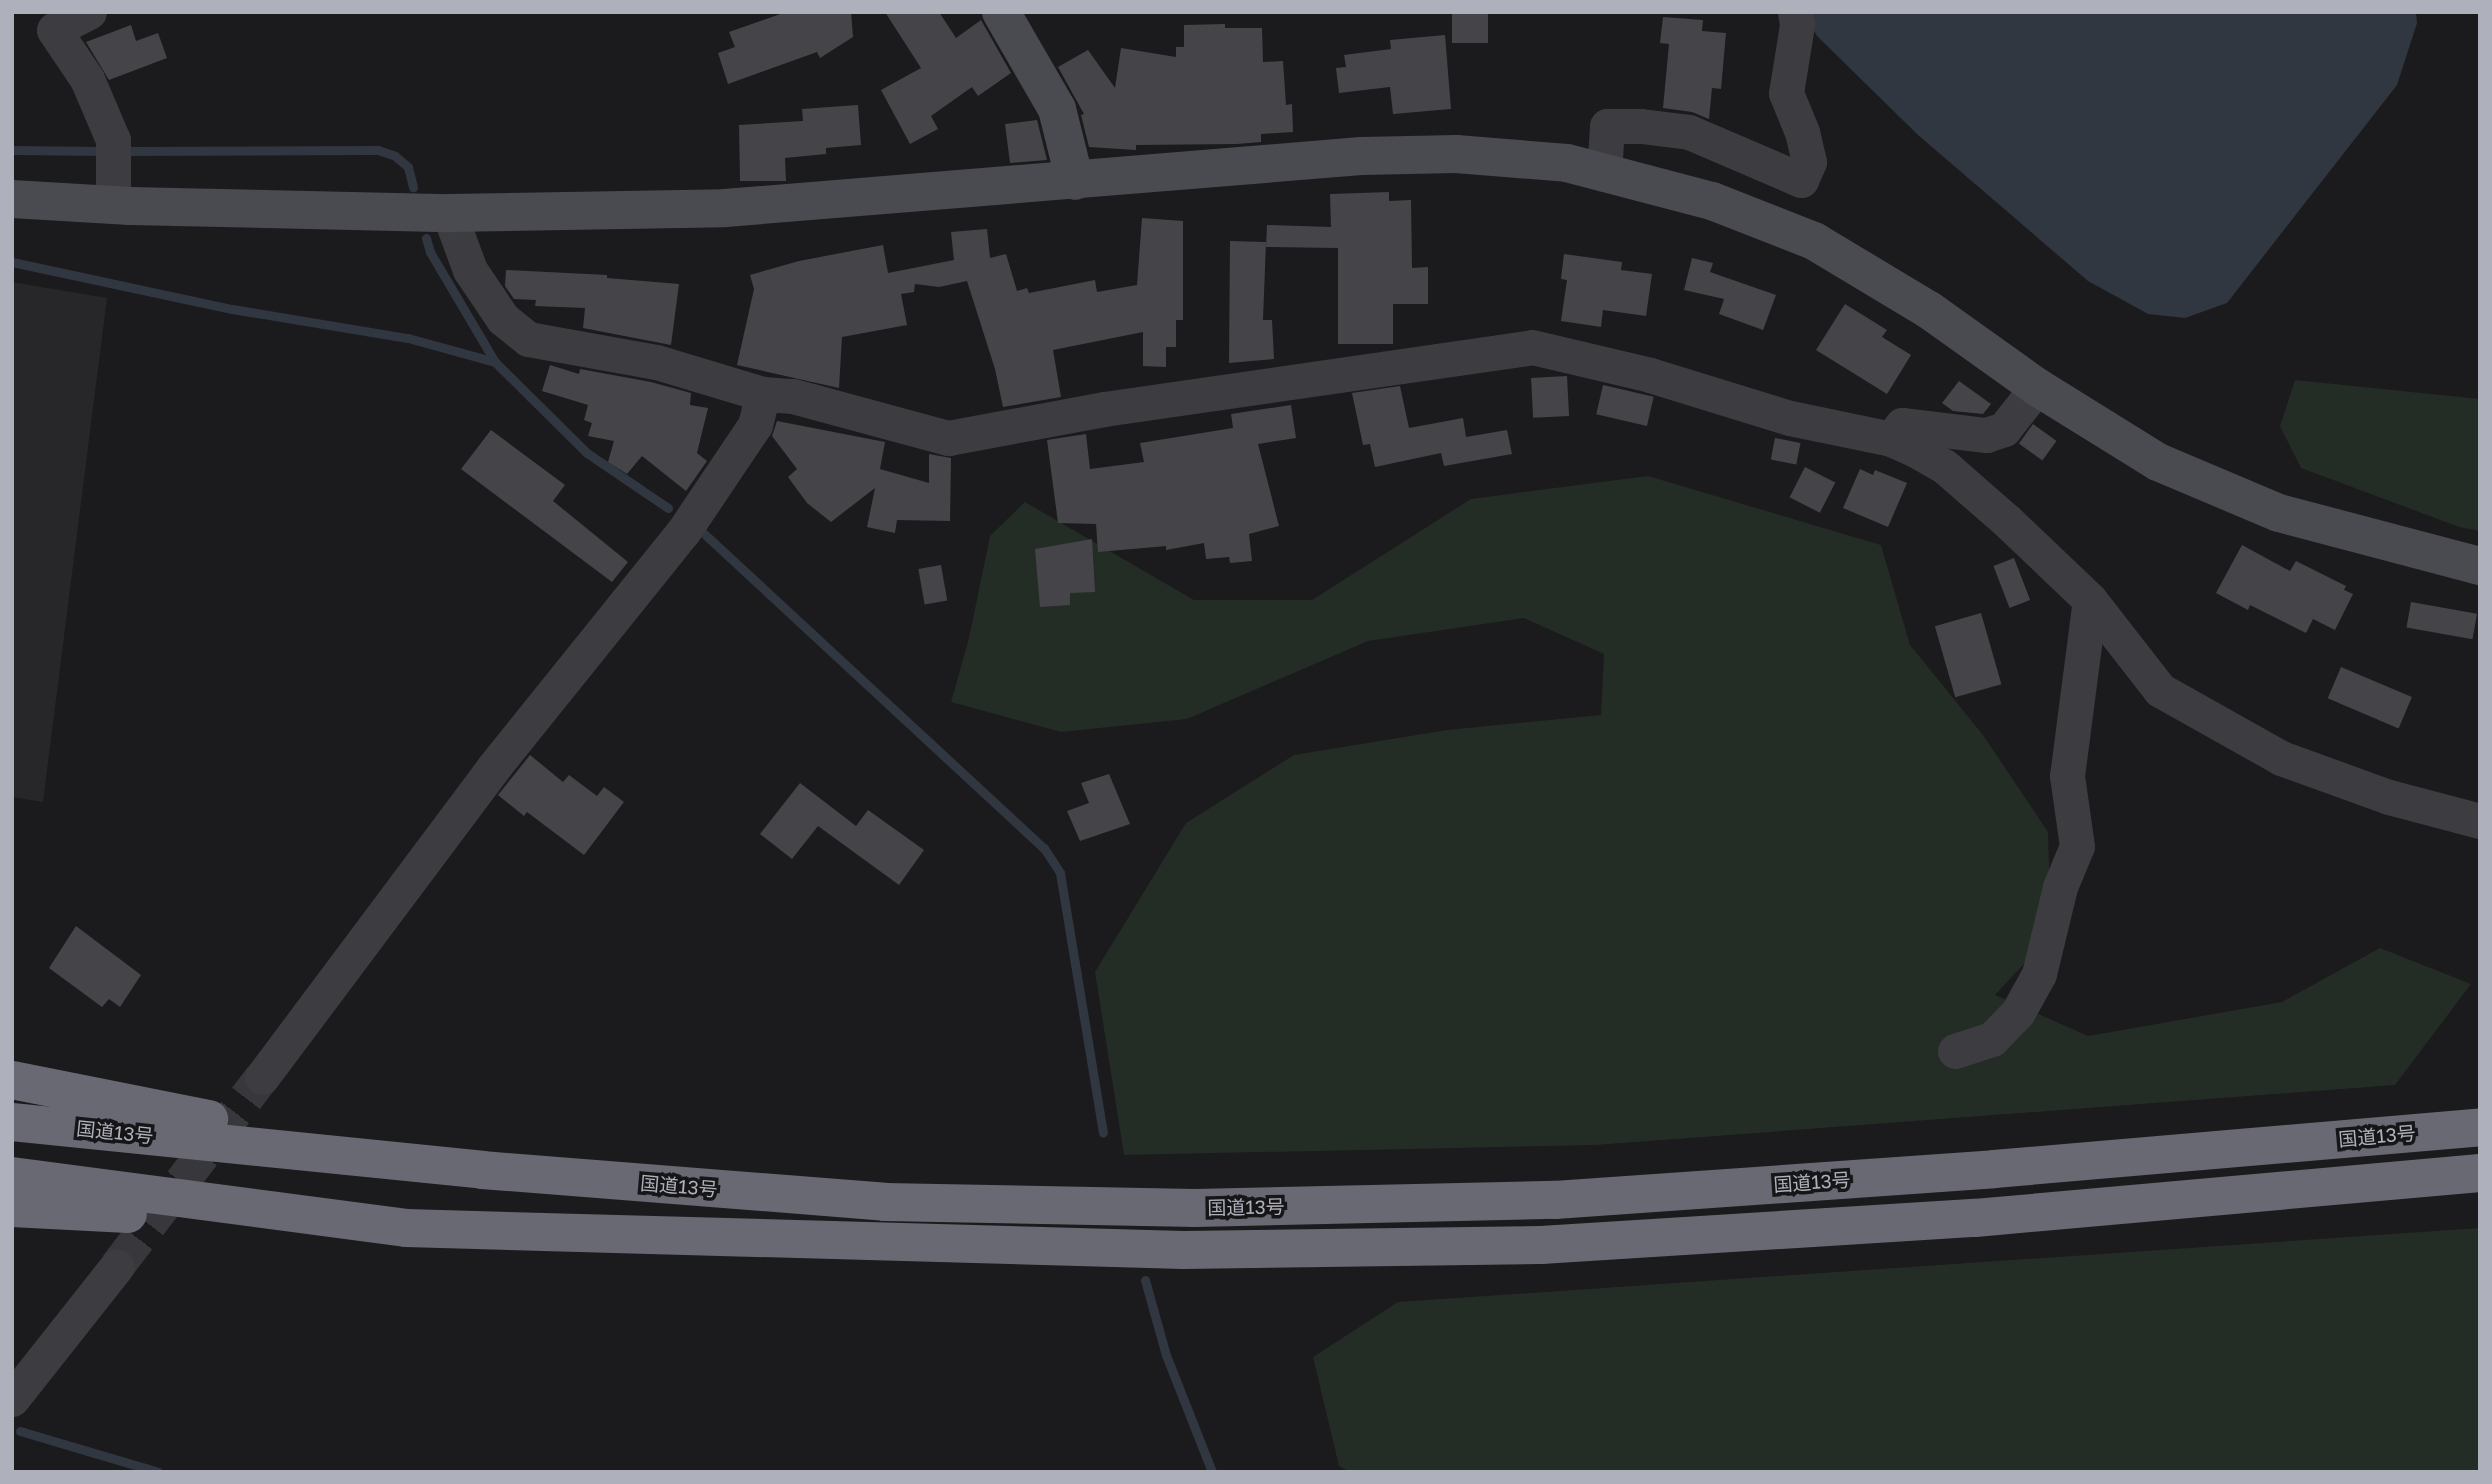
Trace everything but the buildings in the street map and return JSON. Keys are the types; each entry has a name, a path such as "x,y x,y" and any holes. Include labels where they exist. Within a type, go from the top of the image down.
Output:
{"highway":[{"path":"12,1080 253,1127 389,1145 482,1170"},
{"name":"国道13号","path":"12,1122 482,1170 885,1202 1195,1208 1555,1200 1994,1169 2480,1127"},
{"path":"12,1208 406,1228 1184,1250 1541,1245 1975,1217 2480,1173"},
{"path":"12,1176 406,1228"}],"street":[{"path":"89,12 54,30 87,79 113,172"},
{"path":"1001,12 1058,109 1075,181"},
{"path":"1604,174 1607,126 1641,126 1689,132 1801,180 1809,162 1802,132 1786,93 1797,25 1795,12"},
{"path":"12,199 113,172 450,213 725,208 1361,156 1443,154 1567,163 1712,201 1814,241 1929,310 2038,387 2158,462 2279,513 2480,566"},
{"path":"450,213 471,270 503,319 528,339 656,362 763,394 819,402 948,438 1104,410 1532,347 1650,375 1790,418 1891,439 1944,466 2090,600 2160,690 2269,751 2389,797 2480,821"},
{"path":"1891,439 1902,425 1986,435 2004,429 2038,387"},
{"path":"262,1077 493,768 683,532 755,425 763,394"},
{"path":"1955,1051 1992,1039 2018,1012 2039,974 2060,887 2077,846 2067,776 2090,600"},
{"path":"12,1399 117,1266"}],"shaded area":[{"path":"1803,12 2416,12 2417,23 2397,85 2227,303 2185,318 2148,314 2088,281 1918,135 1817,36"},
{"path":"12,282 107,298 43,802 12,797"},
{"path":"2295,380 2480,399 2480,531 2459,527 2301,468 2280,426"},
{"path":"1648,476 1881,545 1910,645 1983,735 2048,832 2051,935 1995,995 2088,1036 2282,1002 2380,948 2471,984 2395,1085 1595,1145 1124,1155 1095,972 1186,823 1294,755 1447,730 1601,715 1604,654 1524,618 1368,641 1187,719 1061,732 951,702 969,638 990,536 1025,502 1194,600 1312,600 1471,499"},
{"path":"2480,1228 2480,1472 1350,1472 1339,1466 1313,1357 1398,1302"}],"waterway":[{"path":"12,150 106,151"},
{"path":"120,151 378,150 395,156 408,167 413,187"},
{"path":"426,238 430,252 495,362 587,453 668,508"},
{"path":"12,262 232,309 408,338 495,362"},
{"path":"699,529 1044,848 1060,873 1103,1132"},
{"path":"1145,1280 1166,1355 1212,1472"},
{"path":"20,1431 158,1472"}],"tunnel":[{"path":"117,1266 262,1077"}]}
